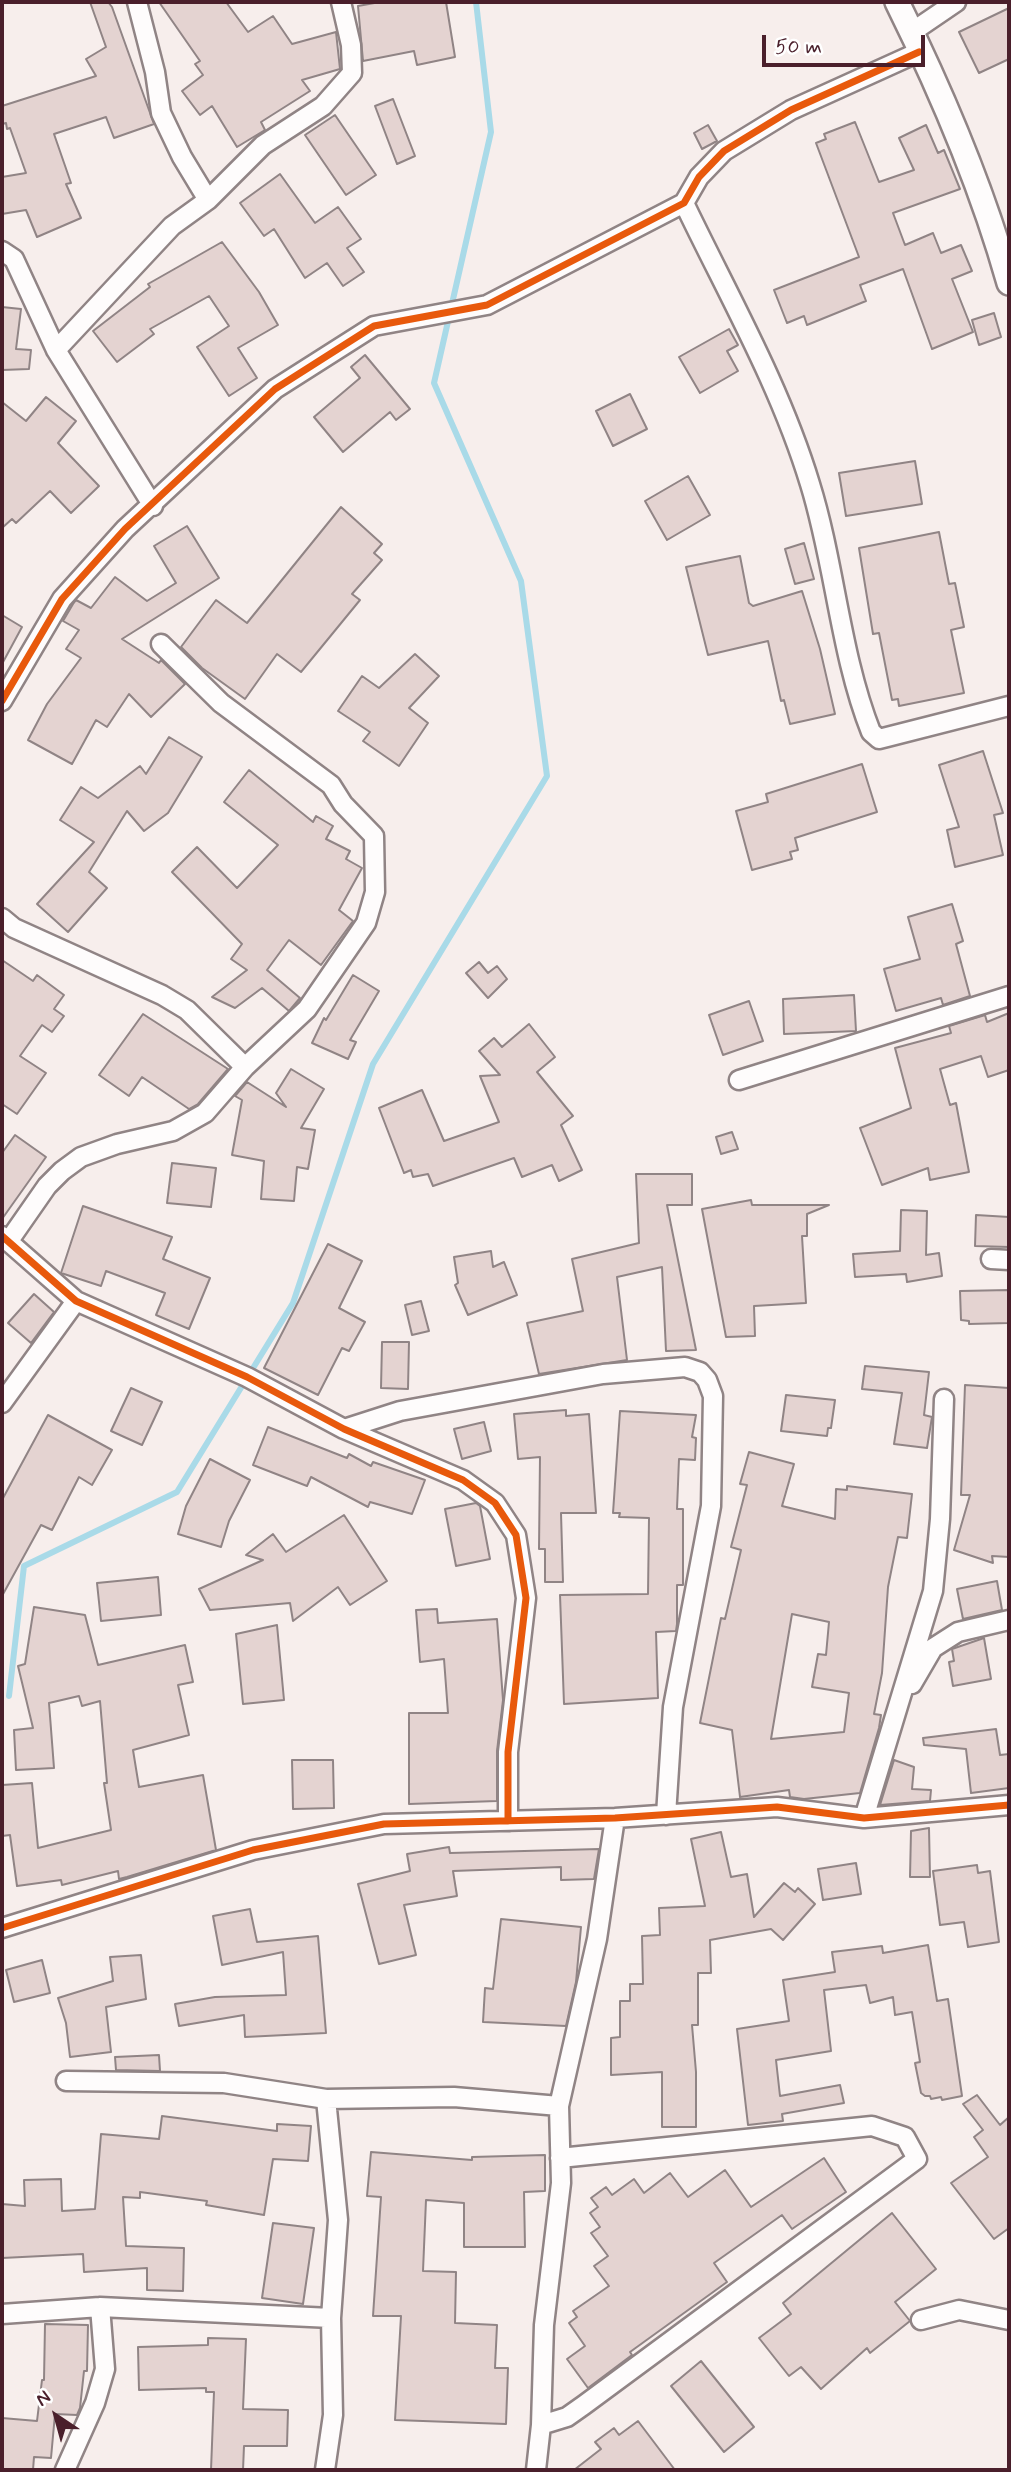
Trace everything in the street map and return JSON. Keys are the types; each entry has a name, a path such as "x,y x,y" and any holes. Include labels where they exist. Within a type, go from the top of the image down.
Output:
{"street":[{"path":"137,2 155,72 161,113 181,157 208,200"},
{"path":"56,349 172,226 208,200 263,145 323,106 352,73 351,45 341,2"},
{"path":"897,2 993,230 1009,283"},
{"path":"2,701 62,599 125,529 153,506 226,433 275,389 374,326 487,305 684,203 699,177 724,151 791,110 915,42 956,2"},
{"path":"684,203 778,394 796,442 811,488 871,732 879,739 1009,706"},
{"path":"2,251 14,259 56,349 153,506"},
{"path":"161,645 221,703 331,785 343,804 374,836 375,892 366,923 307,1009 246,1066 205,1113 173,1131 105,1148 81,1157 62,1171 5,1239 76,1301 247,1377 344,1429 463,1480 495,1503 516,1535 526,1598 508,1752 508,1821"},
{"path":"2,918 14,928 187,1010 246,1066"},
{"path":"739,1080 1009,996"},
{"path":"2,1403 76,1301"},
{"path":"344,1429 400,1411 603,1374 685,1367 700,1372 707,1380 713,1396 711,1506 673,1707 666,1815"},
{"path":"864,1818 933,1591 940,1520 944,1399"},
{"path":"897,1711 933,1648 958,1632 1009,1620"},
{"path":"2,1928 253,1850 384,1824 615,1818 777,1807 864,1818 1009,1805"},
{"path":"536,2470 541,2425 544,2325 561,2183 559,2106 597,1939 615,1818"},
{"path":"66,2081 224,2083 326,2099 454,2097 559,2106"},
{"path":"325,2470 333,2415 331,2318 338,2220 326,2099"},
{"path":"541,2425 567,2417 584,2405 917,2159 905,2137 872,2126 560,2158"},
{"path":"2,2314 100,2307 331,2318"},
{"path":"65,2470 95,2403 105,2369 100,2307"},
{"path":"921,2320 960,2310 1009,2320"}],"building":[{"path":"90,2 108,2 112,7 154,124 114,138 106,117 54,134 71,183 66,184 81,218 37,237 26,210 2,214 2,177 26,173 10,128 7,129 6,123 2,124 2,106 96,76 86,59 106,47"},
{"path":"159,2 226,2 248,32 273,16 292,44 336,32 340,69 302,80 310,91 261,122 265,130 237,147 212,106 200,115 182,91 203,75 195,64 200,61"},
{"path":"380,2 446,2 455,57 417,65 414,51 363,61 358,6"},
{"path":"1009,8 1009,59 979,73 959,32"},
{"path":"393,99 415,156 397,164 375,106"},
{"path":"335,115 376,175 346,195 305,135"},
{"path":"855,122 879,182 914,170 899,138 926,125 938,153 944,150 960,189 893,213 905,245 933,233 941,253 961,245 972,271 952,279 973,332 932,349 903,269 860,285 866,301 807,325 804,316 787,323 774,290 859,257 816,143 826,139 824,134"},
{"path":"708,125 717,141 702,149 694,133"},
{"path":"280,174 315,223 338,207 361,239 347,248 364,272 343,286 327,263 305,278 274,229 264,236 240,203"},
{"path":"222,242 259,292 278,325 238,348 257,378 229,396 197,347 229,326 209,296 150,329 154,334 117,362 93,331 150,287 148,284"},
{"path":"2,307 21,309 16,349 31,350 29,369 2,370"},
{"path":"994,313 1001,337 979,345 972,320"},
{"path":"729,329 738,345 727,351 738,371 700,393 679,357"},
{"path":"365,355 410,409 396,420 390,412 343,452 314,417 360,378 351,367"},
{"path":"630,394 647,429 613,446 596,411"},
{"path":"46,397 76,421 58,443 99,486 71,513 50,491 16,523 12,519 2,528 2,402 26,421"},
{"path":"915,461 922,504 846,516 839,473"},
{"path":"688,476 710,515 667,540 645,501"},
{"path":"341,507 382,544 374,553 382,560 352,594 360,600 301,672 277,654 245,699 202,668 181,647 216,600 247,623"},
{"path":"187,526 219,578 122,639 159,663 161,660 185,684 151,717 129,694 107,727 96,720 72,764 28,740 47,704 81,658 66,649 79,630 63,621 73,604 76,600 91,608 115,577 147,601 176,583 154,546"},
{"path":"939,532 949,584 955,583 964,627 951,630 964,693 899,706 898,699 892,700 879,633 873,634 859,548"},
{"path":"804,543 814,579 795,584 785,549"},
{"path":"740,556 749,603 753,606 802,591 820,649 835,714 790,724 784,700 781,701 768,641 708,655 686,567"},
{"path":"2,615 22,627 2,664"},
{"path":"415,654 439,676 409,708 428,723 399,766 363,741 370,732 338,711 362,676 379,688"},
{"path":"169,737 202,757 168,813 144,831 127,811 89,872 107,888 68,932 37,904 94,842 60,820 81,787 98,798 140,766 146,774"},
{"path":"983,751 1003,813 994,815 1003,855 955,867 947,830 959,827 939,765"},
{"path":"862,764 877,812 795,838 798,850 790,852 792,859 752,870 736,811 768,802 766,794"},
{"path":"249,770 313,822 316,816 333,826 326,839 350,851 346,859 362,868 339,910 353,921 321,965 289,940 267,970 300,998 289,1011 262,988 235,1008 212,997 247,970 231,959 242,944 172,872 197,847 237,888 278,845 224,802"},
{"path":"952,904 963,941 956,944 970,996 943,1005 941,998 896,1011 884,969 920,959 908,917"},
{"path":"2,960 33,981 37,975 64,995 54,1009 64,1016 52,1032 42,1025 20,1056 46,1073 17,1114 2,1104"},
{"path":"479,962 488,973 497,966 507,979 488,998 466,973"},
{"path":"353,975 379,991 350,1040 356,1042 348,1059 312,1043 324,1018 326,1020"},
{"path":"854,995 856,1031 784,1034 783,999"},
{"path":"749,1001 763,1041 723,1055 709,1015"},
{"path":"1009,1013 1009,1070 988,1077 981,1056 940,1069 950,1105 956,1103 969,1172 930,1180 928,1168 882,1185 860,1128 911,1108 895,1048 951,1033 949,1026 985,1015 987,1022"},
{"path":"143,1014 228,1069 198,1104 189,1109 142,1077 129,1096 99,1075"},
{"path":"529,1024 555,1057 537,1072 573,1116 561,1125 582,1170 559,1181 552,1165 522,1177 514,1158 433,1186 428,1174 413,1177 411,1170 404,1173 379,1108 422,1090 444,1141 499,1122 480,1076 500,1075 479,1051 494,1038 502,1047"},
{"path":"291,1069 324,1089 301,1128 315,1130 308,1169 297,1167 294,1201 261,1199 264,1161 232,1155 242,1100 235,1096 247,1082 286,1107 276,1093"},
{"path":"732,1132 738,1149 721,1154 716,1137"},
{"path":"15,1135 46,1157 2,1219 2,1153"},
{"path":"172,1163 216,1168 211,1207 167,1203"},
{"path":"636,1174 692,1174 692,1205 667,1205 696,1350 666,1351 662,1267 617,1277 627,1360 539,1374 527,1323 583,1311 572,1259 639,1243"},
{"path":"751,1200 752,1205 829,1205 807,1214 807,1236 802,1236 806,1303 754,1306 755,1336 726,1337 702,1209"},
{"path":"83,1206 172,1237 163,1259 210,1278 189,1329 156,1315 165,1293 106,1271 101,1286 61,1273"},
{"path":"901,1210 927,1211 926,1255 939,1253 942,1276 907,1282 906,1274 855,1277 853,1254 900,1251"},
{"path":"976,1215 1009,1217 1009,1247 975,1246"},
{"path":"328,1244 362,1261 339,1308 365,1322 349,1351 342,1348 318,1395 264,1368"},
{"path":"491,1251 493,1267 504,1262 517,1295 468,1315 455,1285 458,1283 454,1257"},
{"path":"1009,1290 1009,1323 969,1324 969,1321 961,1320 960,1291"},
{"path":"34,1294 54,1312 31,1343 8,1323"},
{"path":"421,1301 429,1331 412,1335 405,1305"},
{"path":"382,1342 409,1342 408,1389 381,1388"},
{"path":"865,1366 929,1372 924,1415 932,1417 927,1448 894,1444 902,1393 862,1389"},
{"path":"965,1385 1009,1388 1009,1557 992,1556 993,1563 954,1550 970,1495 961,1495"},
{"path":"131,1388 162,1402 142,1445 111,1431"},
{"path":"786,1395 835,1400 831,1428 828,1428 827,1436 781,1431"},
{"path":"566,1410 566,1416 589,1414 596,1513 561,1513 563,1582 545,1582 545,1549 539,1549 540,1457 518,1459 514,1414"},
{"path":"620,1411 696,1415 692,1437 696,1438 695,1460 679,1459 677,1509 683,1509 683,1585 677,1585 676,1631 656,1632 658,1698 564,1704 560,1595 648,1594 649,1518 619,1517 620,1513 613,1513"},
{"path":"48,1415 112,1450 92,1485 79,1477 52,1530 41,1525 2,1596 2,1500"},
{"path":"484,1422 491,1451 462,1459 454,1429"},
{"path":"268,1427 347,1458 349,1454 371,1466 373,1462 425,1480 412,1514 370,1502 368,1507 311,1477 307,1486 253,1465"},
{"path":"749,1452 794,1464 782,1506 835,1519 836,1489 847,1490 847,1486 912,1494 907,1538 898,1537 888,1587 882,1673 874,1714 881,1715 860,1793 804,1799 790,1797 789,1790 740,1797 732,1730 700,1723 721,1618 725,1619 741,1550 731,1547 747,1485 740,1484","holes":["792,1614 829,1622 826,1655 818,1654 812,1687 849,1693 844,1732 771,1739"]},
{"path":"210,1459 250,1480 229,1521 221,1547 178,1534 186,1506"},
{"path":"476,1503 480,1506 490,1559 456,1566 445,1509"},
{"path":"344,1515 387,1581 350,1605 338,1587 293,1621 290,1603 210,1610 199,1589 263,1560 246,1555 273,1534 286,1552"},
{"path":"158,1577 161,1615 101,1621 97,1583"},
{"path":"997,1581 1002,1610 963,1619 957,1589"},
{"path":"34,1607 85,1615 98,1665 185,1645 193,1682 178,1685 189,1735 133,1750 139,1787 203,1775 216,1850 119,1879 118,1871 62,1885 61,1880 17,1886 10,1835 2,1836 2,1785 32,1783 38,1848 111,1830 104,1783 107,1783 100,1701 82,1706 79,1696 49,1703 54,1768 16,1770 14,1730 33,1728 18,1666 25,1664"},
{"path":"437,1609 438,1623 497,1619 503,1700 497,1751 497,1801 409,1804 409,1713 448,1713 444,1659 420,1662 416,1610"},
{"path":"277,1625 284,1700 243,1704 236,1634"},
{"path":"984,1638 991,1679 953,1686 949,1662 954,1661 952,1649"},
{"path":"996,1729 1000,1755 1009,1754 1009,1788 971,1793 966,1749 924,1745 923,1738"},
{"path":"292,1760 333,1760 334,1808 293,1809"},
{"path":"894,1760 914,1767 912,1789 931,1790 930,1801 880,1805"},
{"path":"929,1828 930,1877 910,1877 911,1831"},
{"path":"721,1832 731,1877 747,1874 754,1917 784,1883 795,1892 798,1888 815,1904 783,1940 771,1929 710,1940 711,1973 698,1973 698,2025 692,2025 696,2072 696,2127 662,2127 662,2072 611,2075 611,2038 620,2037 620,2001 630,2001 630,1984 643,1984 642,1936 660,1935 659,1908 705,1906 691,1839"},
{"path":"449,1847 450,1853 599,1849 594,1879 561,1880 561,1867 453,1871 457,1896 404,1905 416,1955 379,1964 358,1884 410,1871 407,1854"},
{"path":"856,1863 861,1894 823,1900 818,1869"},
{"path":"977,1865 978,1873 990,1871 999,1942 968,1947 964,1922 940,1925 933,1871"},
{"path":"250,1909 257,1942 318,1936 326,2033 245,2037 244,2015 179,2026 175,2004 215,1997 286,1995 283,1952 222,1965 213,1916"},
{"path":"501,1919 581,1927 576,1982 566,2026 483,2022 485,1988 493,1989"},
{"path":"928,1945 937,2001 948,1999 962,2096 942,2100 941,2097 931,2099 921,2093 915,2063 920,2062 912,2012 895,2015 893,1997 870,2003 866,1985 824,1990 831,2051 776,2060 780,2096 840,2085 844,2103 782,2114 783,2121 748,2125 737,2029 789,2021 783,1980 835,1972 832,1952 882,1946 883,1953"},
{"path":"141,1955 146,1999 106,2007 111,2052 70,2057 66,2023 58,1998 113,1981 110,1957"},
{"path":"42,1960 50,1993 14,2002 6,1970"},
{"path":"159,2055 160,2071 116,2070 115,2057"},
{"path":"977,2095 1000,2125 1009,2117 1009,2228 994,2239 951,2183 988,2157 974,2137 983,2130 963,2104"},
{"path":"162,2116 277,2131 277,2124 311,2126 308,2161 273,2159 264,2215 206,2205 207,2201 140,2192 140,2198 123,2197 126,2246 184,2248 183,2291 147,2290 147,2268 84,2272 83,2254 2,2258 2,2204 25,2206 24,2180 61,2179 62,2211 95,2209 101,2134 159,2139"},
{"path":"371,2152 472,2160 472,2157 545,2155 545,2191 524,2192 525,2247 464,2247 464,2203 426,2200 423,2271 456,2272 455,2323 497,2325 495,2368 508,2368 506,2424 395,2420 401,2316 373,2316 381,2197 367,2196"},
{"path":"824,2158 846,2192 792,2229 782,2215 714,2263 727,2282 630,2352 632,2355 588,2388 567,2359 585,2346 569,2323 577,2317 573,2311 609,2286 594,2266 608,2256 591,2233 600,2227 590,2213 598,2207 591,2198 606,2187 612,2195 634,2179 644,2193 670,2173 688,2197 725,2170 751,2207"},
{"path":"892,2213 936,2269 895,2302 910,2321 870,2353 867,2348 821,2389 801,2367 789,2376 759,2338 791,2314 783,2303"},
{"path":"273,2223 314,2228 303,2304 262,2298"},
{"path":"45,2324 88,2325 87,2371 84,2371 80,2408 77,2415 55,2414 51,2458 34,2457 33,2470 2,2470 2,2418 37,2421 44,2380"},
{"path":"208,2338 246,2339 243,2409 288,2410 287,2446 244,2446 243,2470 211,2470 214,2392 206,2392 206,2388 139,2390 138,2347 208,2345"},
{"path":"701,2361 754,2427 724,2452 671,2386"},
{"path":"638,2421 675,2470 574,2470 601,2449 595,2442 614,2428 619,2435"}],"waterway":[{"path":"9,1696 24,1566 177,1492 293,1303 373,1064 547,776 521,581 434,383 491,132 476,2"}],"cycle path":[{"path":"2,701 62,599 125,529 275,389 374,326 487,305 684,203 699,177 724,151 791,110 919,52"},
{"path":"2,1236 76,1301 247,1377 344,1429 463,1480 495,1503 516,1535 526,1598 508,1752 508,1821"},
{"path":"2,1928 253,1850 384,1824 615,1818 777,1807 864,1818 1009,1805"}]}
